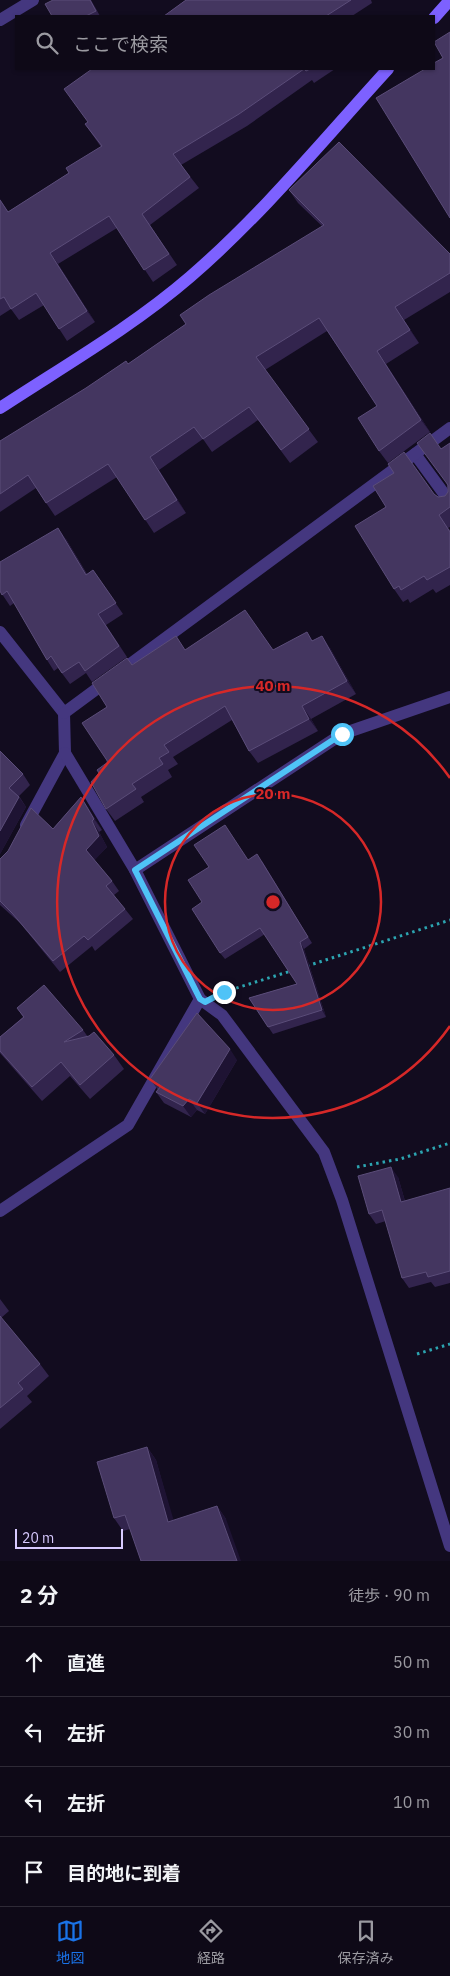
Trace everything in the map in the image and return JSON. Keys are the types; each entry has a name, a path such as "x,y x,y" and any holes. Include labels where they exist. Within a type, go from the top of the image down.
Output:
{"street":[{"path":"0,20 33,0"},
{"path":"435,17 449,2"},
{"path":"0,408 133,320 189,278 241,230 387,70"},
{"path":"64,713 450,428"},
{"path":"415,454 450,502"},
{"path":"0,632 64,713 65,752 135,870 203,1001 222,1016 324,1152 342,1200 450,1546"},
{"path":"135,870 342,734 450,697"},
{"path":"18,839 65,752"},
{"path":"0,1211 128,1125 203,1001"}],"path":[{"path":"203,1001 224,992 450,920"},
{"path":"332,1172 400,1159 450,1143"},
{"path":"393,1362 450,1344"}],"building":[{"path":"53,0 90,0 96,11 88,15 51,15 45,4"},
{"path":"186,0 351,0 328,15 165,15"},
{"path":"450,32 450,218 376,98 423,70 435,70 435,62 443,58 435,41"},
{"path":"91,70 303,70 239,114 173,154 190,177 142,214 169,254 144,270 109,216 50,253 87,311 59,329 36,293 11,309 4,297 0,299 0,200 8,212 69,173 66,168 102,146 85,124 88,122 64,89"},
{"path":"339,142 450,254 450,273 395,307 410,330 377,351 421,420 379,451 358,418 377,406 319,318 256,357 309,429 281,450 249,407 203,439 194,427 150,457 177,500 145,520 108,464 46,503 28,475 0,494 0,441 126,361 128,364 186,324 180,315 209,295 324,225 289,190"},
{"path":"430,433 441,449 450,443 450,507 439,515 450,532 450,567 427,580 424,576 401,590 399,586 394,589 355,526 386,507 373,486 394,473 388,464 404,452 434,494 438,497 445,496 448,492 448,485 417,443"},
{"path":"58,528 86,575 93,570 116,603 98,614 119,646 85,671 79,662 62,673 51,656 47,660 7,591 2,595 0,591 0,562"},
{"path":"245,610 273,650 307,632 312,641 322,636 347,681 302,706 309,719 249,751 225,706 164,745 169,752 159,758 163,764 132,784 136,789 106,809 91,782 99,773 97,770 108,762 82,723 107,707 92,683 127,658 132,665 176,636 185,650"},
{"path":"0,751 23,774 9,788 19,797 0,831"},
{"path":"81,797 94,819 92,821 99,836 86,850 112,881 106,886 125,909 88,940 84,936 53,961 0,901 0,859 8,851 31,808 53,829"},
{"path":"225,825 248,860 257,854 308,937 300,942 322,1010 268,1027 249,998 297,984 260,928 220,953 192,909 202,902 188,880 209,867 194,845"},
{"path":"44,985 83,1030 64,1042 89,1036 94,1032 114,1055 80,1085 61,1062 32,1087 0,1051 0,1037 24,1017 17,1008"},
{"path":"197,1013 230,1049 197,1103 189,1099 183,1106 156,1092 161,1086 150,1079"},
{"path":"391,1167 401,1202 450,1188 450,1271 428,1277 426,1272 402,1278 382,1210 369,1214 358,1176"},
{"path":"0,1316 40,1364 18,1383 23,1389 0,1408"},
{"path":"147,1447 168,1522 217,1506 237,1561 141,1561 125,1515 114,1518 97,1462"}],"route":[{"path":"224,992 205,1002 200,999 135,870 342,734"}]}
